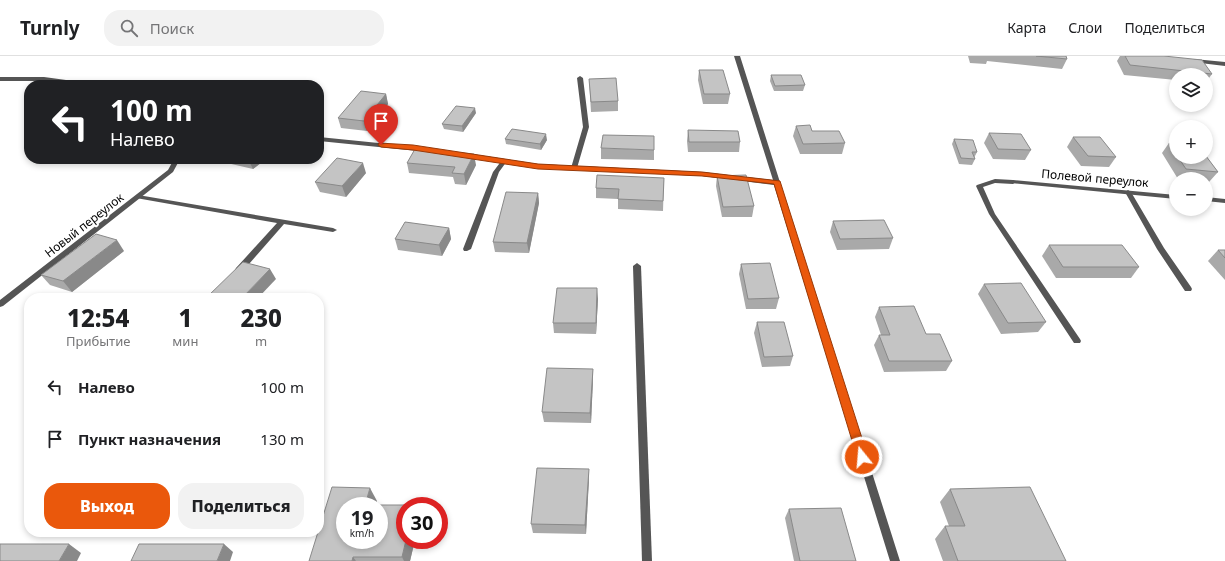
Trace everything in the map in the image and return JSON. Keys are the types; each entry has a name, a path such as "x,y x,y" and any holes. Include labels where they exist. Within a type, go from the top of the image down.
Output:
{"street":[{"path":"737,56 895,561"},
{"path":"1187,60 1225,64"},
{"path":"574,168 586,127 580,78"},
{"path":"0,79 51,80"},
{"path":"324,139 443,152"},
{"path":"458,154 538,166 702,174 777,182"},
{"path":"468,249 496,172 504,161"},
{"name":"Новый переулок","path":"0,304 171,171 174,164"},
{"name":"Полевой переулок","path":"1077,341 992,214 979,186 995,181 1169,196"},
{"path":"1128,192 1161,249 1188,289"},
{"path":"138,197 332,230"},
{"path":"1213,200 1225,201"},
{"path":"232,276 283,222"},
{"path":"637,266 647,561"}],"building":[{"path":"1036,56 1066,56 1067,59"},
{"path":"1125,56 1164,56 1202,60 1208,68 1169,68 1169,69 1130,65"},
{"path":"699,70 723,70 730,94 704,94"},
{"path":"771,75 801,75 805,85 775,86"},
{"path":"616,78 618,101 591,102 589,79"},
{"path":"361,91 386,94 364,121 338,118"},
{"path":"456,106 475,108 462,126 442,124"},
{"path":"810,125 812,131 839,131 845,143 803,144 796,126"},
{"path":"512,129 546,134 540,144 505,139"},
{"path":"688,130 738,131 740,142 689,142"},
{"path":"989,133 1021,134 1031,150 998,149"},
{"path":"603,135 654,136 654,150 601,148"},
{"path":"1073,137 1100,137 1116,157 1088,156"},
{"path":"954,139 973,140 977,152 972,152 975,159 961,158"},
{"path":"415,149 474,154 464,174 452,173 455,167 407,163"},
{"path":"337,158 363,163 342,186 315,182"},
{"path":"1183,164 1212,164 1218,172 1186,169"},
{"path":"597,175 664,178 663,201 618,199 619,189 596,188"},
{"path":"746,175 754,206 723,207 717,176"},
{"path":"506,192 538,193 527,243 493,242"},
{"path":"884,220 893,238 840,239 833,221"},
{"path":"405,222 449,228 439,245 395,239"},
{"path":"96,234 117,240 63,281 41,275"},
{"path":"1049,245 1122,245 1139,267 1063,267"},
{"path":"1218,250 1225,250 1225,258"},
{"path":"243,262 270,269 247,293 211,293"},
{"path":"770,263 779,298 748,299 741,264"},
{"path":"1021,283 1046,322 1008,323 984,284"},
{"path":"557,288 597,288 596,323 553,323"},
{"path":"914,306 926,334 940,334 952,361 889,361 879,335 890,335 879,307"},
{"path":"757,322 784,322 793,356 764,357"},
{"path":"547,368 593,369 590,413 542,412"},
{"path":"537,468 589,469 585,525 531,524"},
{"path":"332,487 370,488 367,497 336,497 336,549 388,549 388,505 396,505 396,549 404,549 402,557 353,557 352,561 309,561 316,537 324,537 324,513"},
{"path":"1030,487 1066,561 958,561 945,526 965,526 950,489"},
{"path":"841,508 856,561 800,561 789,509"},
{"path":"0,544 69,544 59,561 0,561"},
{"path":"139,544 224,544 217,561 131,561"}],"route":[{"path":"381,145 413,148 538,166 702,174 777,182 862,457"}]}
